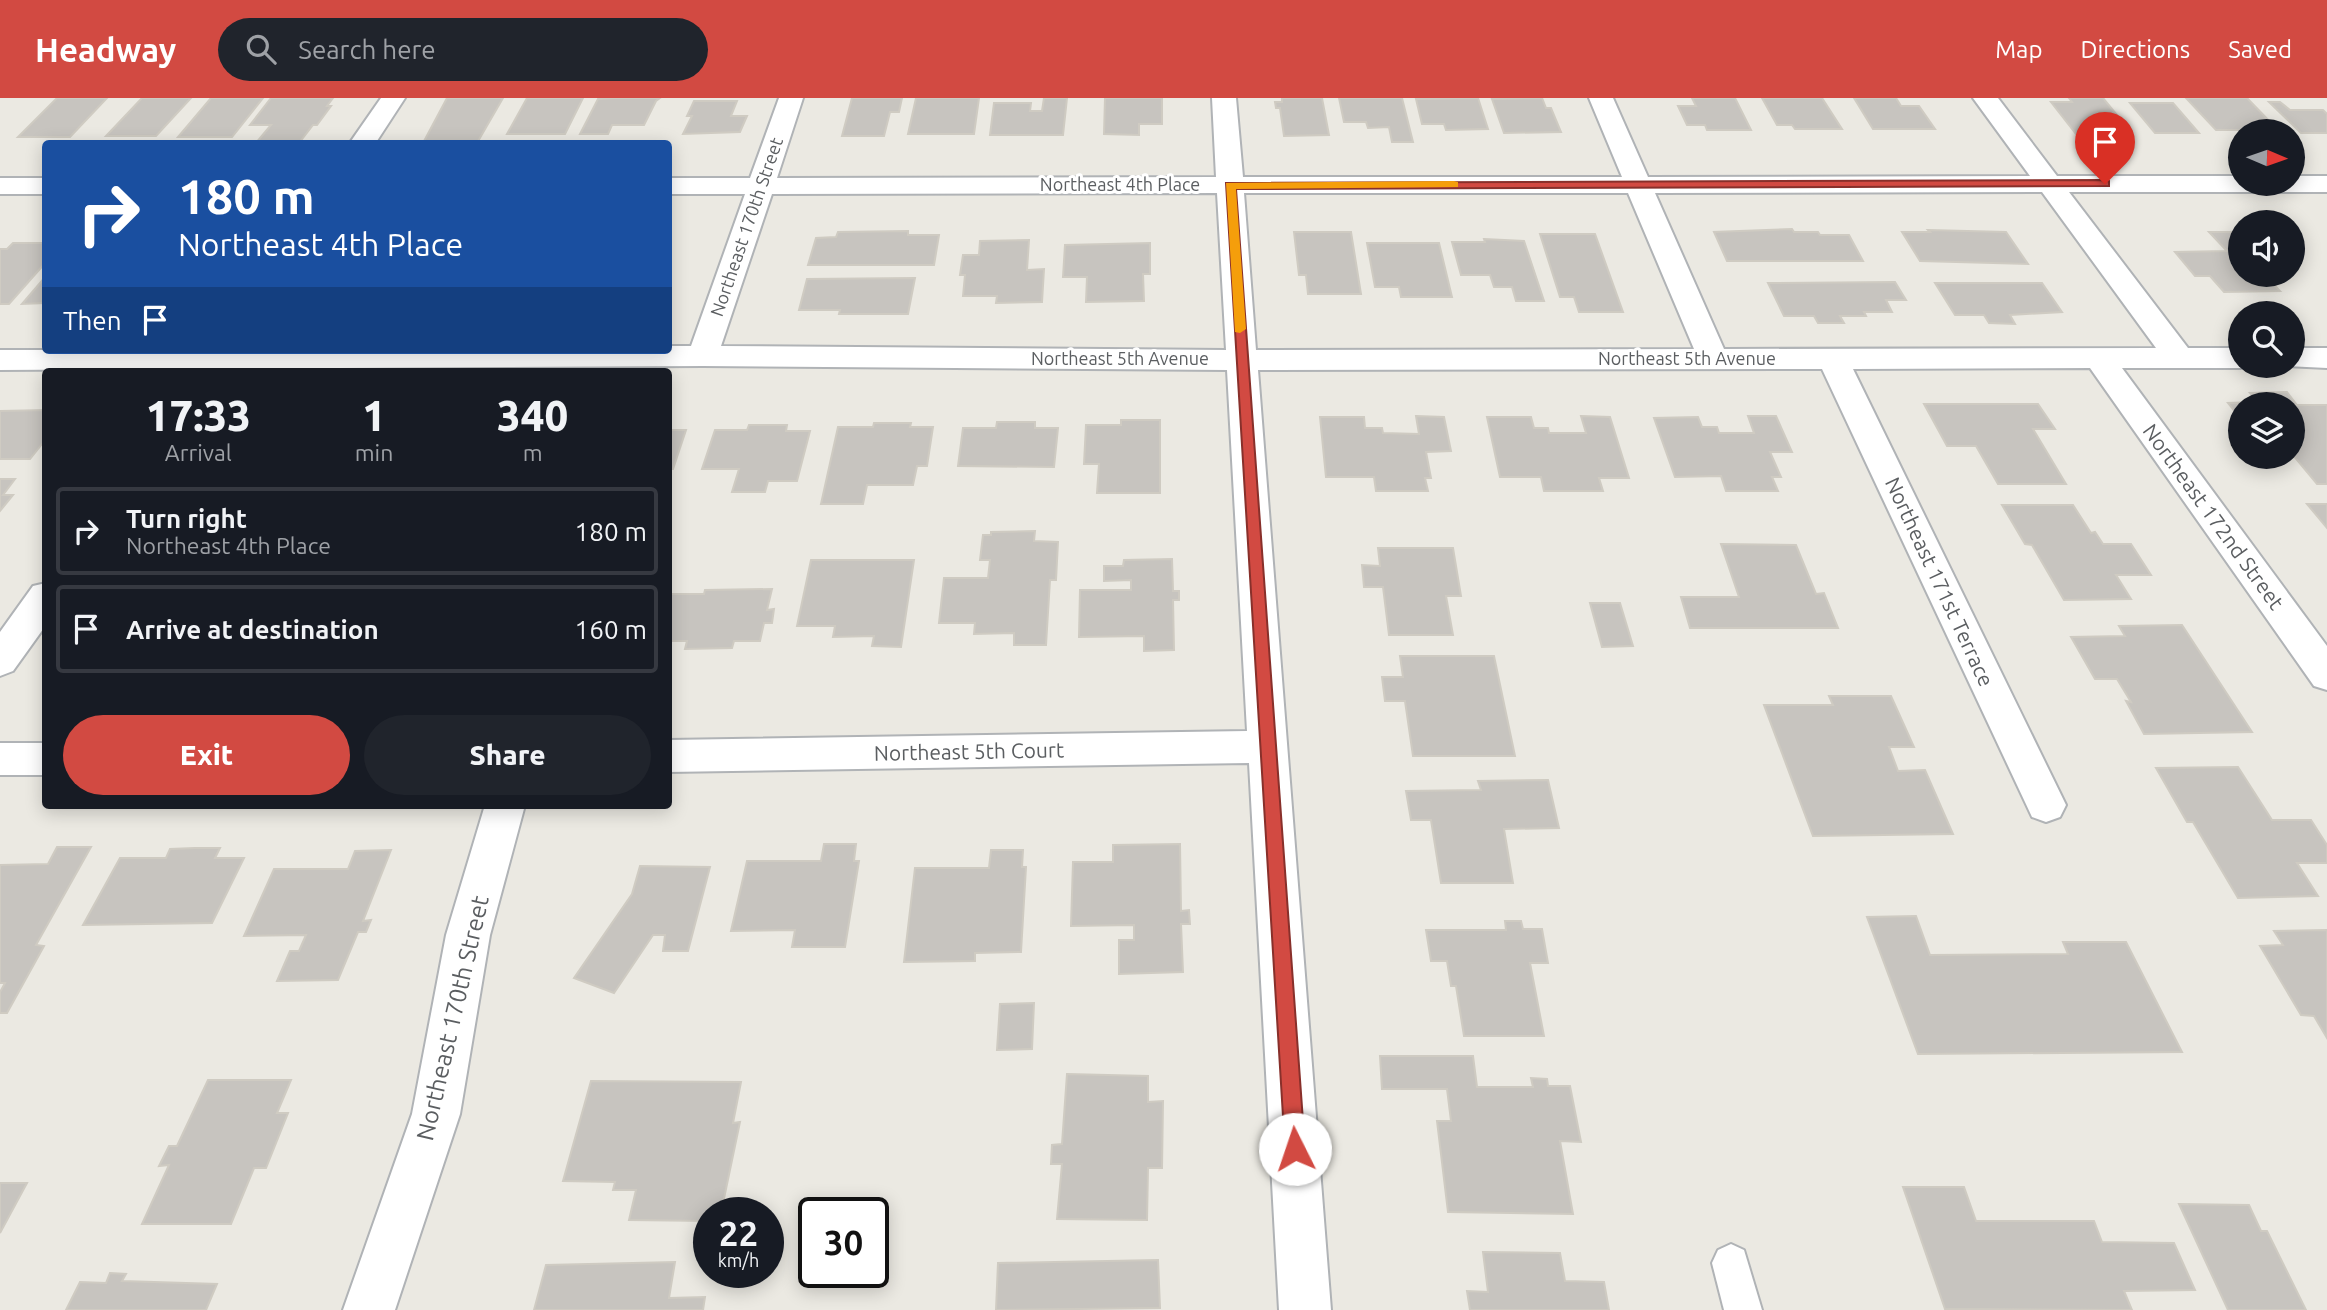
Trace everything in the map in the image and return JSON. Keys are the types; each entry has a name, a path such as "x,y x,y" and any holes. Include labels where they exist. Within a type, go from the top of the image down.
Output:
{"street":[{"path":"365,140 393,98"},
{"name":"Northeast 170th Street","path":"703,356 791,98"},
{"path":"1224,98 1306,1310"},
{"path":"1601,98 1713,359"},
{"path":"1985,98 2179,358"},
{"name":"Northeast 4th Place","path":"672,186 2327,184"},
{"path":"0,186 42,187"},
{"name":"Northeast 5th Avenue","path":"0,360 703,356 1242,360 2228,358"},
{"name":"Northeast 172nd Street","path":"2099,358 2327,675"},
{"path":"2305,358 2327,358"},
{"name":"Northeast 171st Terrace","path":"1833,359 2046,805"},
{"path":"0,662 42,602"},
{"name":"Northeast 5th Court","path":"672,756 1269,747"},
{"path":"0,759 42,759"},
{"name":"Northeast 170th Street","path":"369,1310 436,1114 468,935 504,809"}],"lane":[{"path":"1731,1263 1743,1310"}],"building":[{"path":"57,98 107,98 70,137 18,137"},
{"path":"142,98 191,98 156,136 106,136"},
{"path":"211,98 263,98 232,137 178,137"},
{"path":"271,98 333,98 327,106 331,106 317,125 313,125 301,140 258,140 271,125 250,125"},
{"path":"447,98 503,98 479,140 425,140"},
{"path":"527,98 583,98 565,134 507,134"},
{"path":"660,98 644,125 612,125 608,134 580,134 598,99"},
{"path":"852,98 902,98 899,112 890,112 884,136 842,136"},
{"path":"916,98 979,98 974,134 908,134"},
{"path":"1044,98 1067,98 1063,135 990,135 994,103 1031,103 1030,111 1042,111"},
{"path":"1105,98 1162,98 1162,124 1139,124 1139,135 1104,134"},
{"path":"1282,98 1322,98 1329,135 1284,136 1280,108 1276,108 1275,102 1282,102"},
{"path":"1339,98 1402,98 1413,142 1392,142 1389,127 1368,128 1366,122 1344,122"},
{"path":"1478,98 1488,129 1446,130 1444,124 1422,124 1416,99"},
{"path":"1542,98 1546,108 1551,108 1561,132 1504,133 1492,99"},
{"path":"1692,98 1735,98 1751,130 1707,130 1705,125 1687,125 1678,106 1696,106"},
{"path":"1762,98 1822,98 1842,129 1795,129 1792,125 1777,125"},
{"path":"1854,98 1896,98 1901,106 1919,106 1935,129 1873,129"},
{"path":"2069,98 2103,98 2117,115 2105,114 2121,134 2076,134 2051,102 2072,102"},
{"path":"2186,98 2247,98 2267,119 2228,119 2228,130 2216,130"},
{"path":"694,101 737,101 731,116 747,116 740,132 683,134 692,116 687,116"},
{"path":"2269,102 2280,102 2290,110 2323,110 2327,114 2327,133 2305,133 2305,119 2287,119"},
{"path":"2130,103 2173,103 2199,133 2155,133"},
{"path":"1792,229 1794,232 1818,232 1820,235 1849,235 1863,261 1727,261 1714,232"},
{"path":"1928,230 2006,232 2028,264 1920,261 1902,232 1930,232"},
{"path":"908,231 908,235 939,235 934,265 808,265 816,238 836,237 838,232"},
{"path":"1294,232 1351,232 1361,294 1308,294 1306,275 1299,275"},
{"path":"2209,232 2228,232 2228,287 2276,287 2280,291 2224,292 2210,276 2195,276 2175,252 2227,251"},
{"path":"1540,234 1595,234 1623,312 1579,312 1574,297 1560,297"},
{"path":"1484,239 1524,241 1544,301 1516,301 1512,287 1494,287 1490,275 1461,275 1452,242 1485,242"},
{"path":"1029,240 1027,270 1044,269 1042,302 996,303 997,296 963,296 965,275 960,275 963,255 979,255 980,241"},
{"path":"13,243 42,243 42,267 9,304 0,304 0,249 7,249"},
{"path":"1150,243 1150,274 1143,274 1144,301 1086,302 1087,277 1063,277 1065,245"},
{"path":"1367,243 1439,243 1452,297 1401,297 1399,287 1375,287"},
{"path":"915,278 908,314 839,314 840,310 799,310 807,279"},
{"path":"42,281 42,303 22,304"},
{"path":"1895,282 1906,300 1886,300 1892,312 1864,312 1866,316 1840,316 1844,323 1818,323 1814,316 1784,316 1768,283"},
{"path":"1935,283 2042,283 2062,312 2010,315 2015,324 1989,323 1984,315 1955,315"},
{"path":"1924,404 2038,404 2055,429 2033,429 2066,484 1998,484 1976,446 1947,446"},
{"path":"2305,405 2327,405 2327,484 2317,484 2304,469"},
{"path":"42,410 42,444 30,459 0,459 0,411"},
{"path":"1416,416 1444,417 1451,451 1426,452 1431,478 1425,478 1428,491 1376,491 1374,477 1326,477 1320,417 1364,417 1365,428 1382,428 1383,433 1419,434"},
{"path":"1581,416 1610,417 1629,478 1599,478 1603,491 1544,491 1541,477 1500,477 1487,417 1531,417 1534,428 1548,428 1549,433 1586,433"},
{"path":"1748,416 1776,416 1792,452 1770,452 1781,477 1772,477 1778,491 1726,491 1721,476 1675,477 1654,418 1698,417 1702,427 1717,427 1719,433 1754,433"},
{"path":"1121,420 1160,420 1160,493 1097,493 1099,464 1084,464 1086,425 1121,425"},
{"path":"997,422 1035,422 1035,428 1058,428 1054,467 958,466 963,428 996,428"},
{"path":"874,423 911,423 910,427 933,427 927,466 917,466 913,485 867,485 863,504 821,504 838,427 873,427"},
{"path":"749,425 787,425 786,431 810,431 797,481 768,481 765,492 732,492 739,469 702,469 715,430 747,430"},
{"path":"672,430 686,430 673,469"},
{"path":"0,479 15,479 3,495 13,495 0,511"},
{"path":"2307,504 2327,504 2327,528"},
{"path":"2002,505 2073,505 2091,533 2095,532 2103,544 2131,544 2151,575 2116,575 2131,599 2064,600 2032,545 2025,544"},
{"path":"1035,531 1034,541 1058,542 1056,580 1050,580 1046,645 1014,645 1014,633 974,634 975,623 939,623 944,578 988,578 990,560 980,560 983,535 991,535 991,532"},
{"path":"1721,544 1796,545 1816,594 1824,593 1838,628 1690,628 1681,597 1739,597"},
{"path":"1378,548 1453,548 1461,596 1446,596 1453,635 1389,635 1383,587 1364,587 1362,565 1380,566"},
{"path":"1172,559 1173,591 1179,591 1179,600 1173,600 1174,650 1144,651 1144,636 1079,637 1080,590 1131,590 1131,580 1104,581 1104,566 1123,566 1124,560"},
{"path":"811,560 914,560 901,647 872,646 874,636 833,637 835,626 797,626"},
{"path":"772,589 767,610 774,609 772,623 764,623 760,641 734,641 732,648 685,649 687,641 672,641 672,594 704,594 705,590"},
{"path":"1590,603 1620,603 1633,646 1602,647"},
{"path":"2182,625 2252,732 2144,734 2126,701 2131,702 2117,679 2095,679 2071,637 2125,636 2119,626"},
{"path":"1400,656 1494,656 1515,756 1413,756 1405,701 1385,701 1382,677 1403,677"},
{"path":"1829,696 1891,696 1914,747 1889,747 1898,771 1925,770 1953,834 1813,836 1764,705 1833,705"},
{"path":"2238,767 2272,820 2311,820 2327,845 2327,863 2297,863 2318,896 2238,898 2193,822 2187,822 2156,768"},
{"path":"1548,780 1559,828 1504,829 1513,883 1441,883 1431,820 1411,820 1406,791 1481,790 1478,781"},
{"path":"824,844 856,844 854,861 859,861 845,947 792,947 795,930 731,931 747,861 821,861"},
{"path":"1180,844 1181,911 1189,910 1190,924 1181,924 1183,972 1119,974 1119,940 1134,940 1134,925 1071,926 1073,862 1113,862 1113,845"},
{"path":"57,847 91,847 36,945 44,946 7,1013 0,1013 0,992 5,983 0,983 0,865 48,864"},
{"path":"220,848 215,858 244,858 212,923 83,925 120,858 166,858 170,849"},
{"path":"391,850 363,921 371,920 366,932 358,932 338,980 277,981 290,951 299,951 306,935 244,936 274,869 348,869 355,851"},
{"path":"991,850 1023,850 1022,867 1026,867 1021,952 975,953 975,961 904,962 915,868 989,868"},
{"path":"640,866 710,867 688,951 663,951 665,935 653,935 614,993 574,978 632,894"},
{"path":"1916,916 1930,955 2068,954 2063,942 2126,942 2182,1052 1918,1054 1867,917"},
{"path":"1505,921 1521,921 1523,929 1542,929 1548,963 1530,963 1544,1036 1464,1036 1456,986 1451,986 1447,961 1431,961 1426,930 1506,930"},
{"path":"2327,930 2327,1038 2314,1016 2301,1015 2260,946 2283,945 2274,931"},
{"path":"1034,1003 1032,1049 997,1050 1000,1004"},
{"path":"1380,1056 1473,1056 1477,1087 1533,1087 1531,1078 1547,1079 1548,1086 1570,1086 1581,1142 1560,1141 1573,1214 1448,1212 1437,1121 1451,1121 1447,1089 1382,1089"},
{"path":"1067,1074 1148,1076 1148,1102 1163,1101 1162,1168 1148,1168 1147,1220 1057,1219 1062,1164 1051,1164 1052,1145 1062,1144"},
{"path":"208,1080 291,1080 277,1113 288,1113 266,1168 254,1168 231,1224 142,1224 169,1165 159,1166 169,1146 177,1146"},
{"path":"591,1081 741,1082 733,1123 740,1122 724,1197 693,1197 693,1221 629,1220 636,1190 613,1190 615,1182 563,1181"},
{"path":"0,1183 27,1183 0,1233"},
{"path":"1903,1187 1964,1187 1976,1221 2094,1221 2102,1242 2174,1243 2195,1290 2124,1291 2132,1310 1945,1309"},
{"path":"2179,1204 2249,1205 2261,1231 2267,1231 2306,1310 2228,1310"},
{"path":"1483,1252 1560,1253 1565,1281 1604,1282 1609,1310 1470,1310 1467,1291 1488,1292"},
{"path":"1158,1260 1160,1308 996,1310 998,1263"},
{"path":"675,1262 669,1298 705,1297 703,1310 534,1310 546,1265"},
{"path":"110,1273 126,1274 122,1281 217,1284 206,1310 66,1310 80,1282 106,1283"}],"slow traffic":[{"path":"1240,329 1230,185 1454,185"}],"route":[{"path":"1295,1149 1230,185 2105,184"}]}
